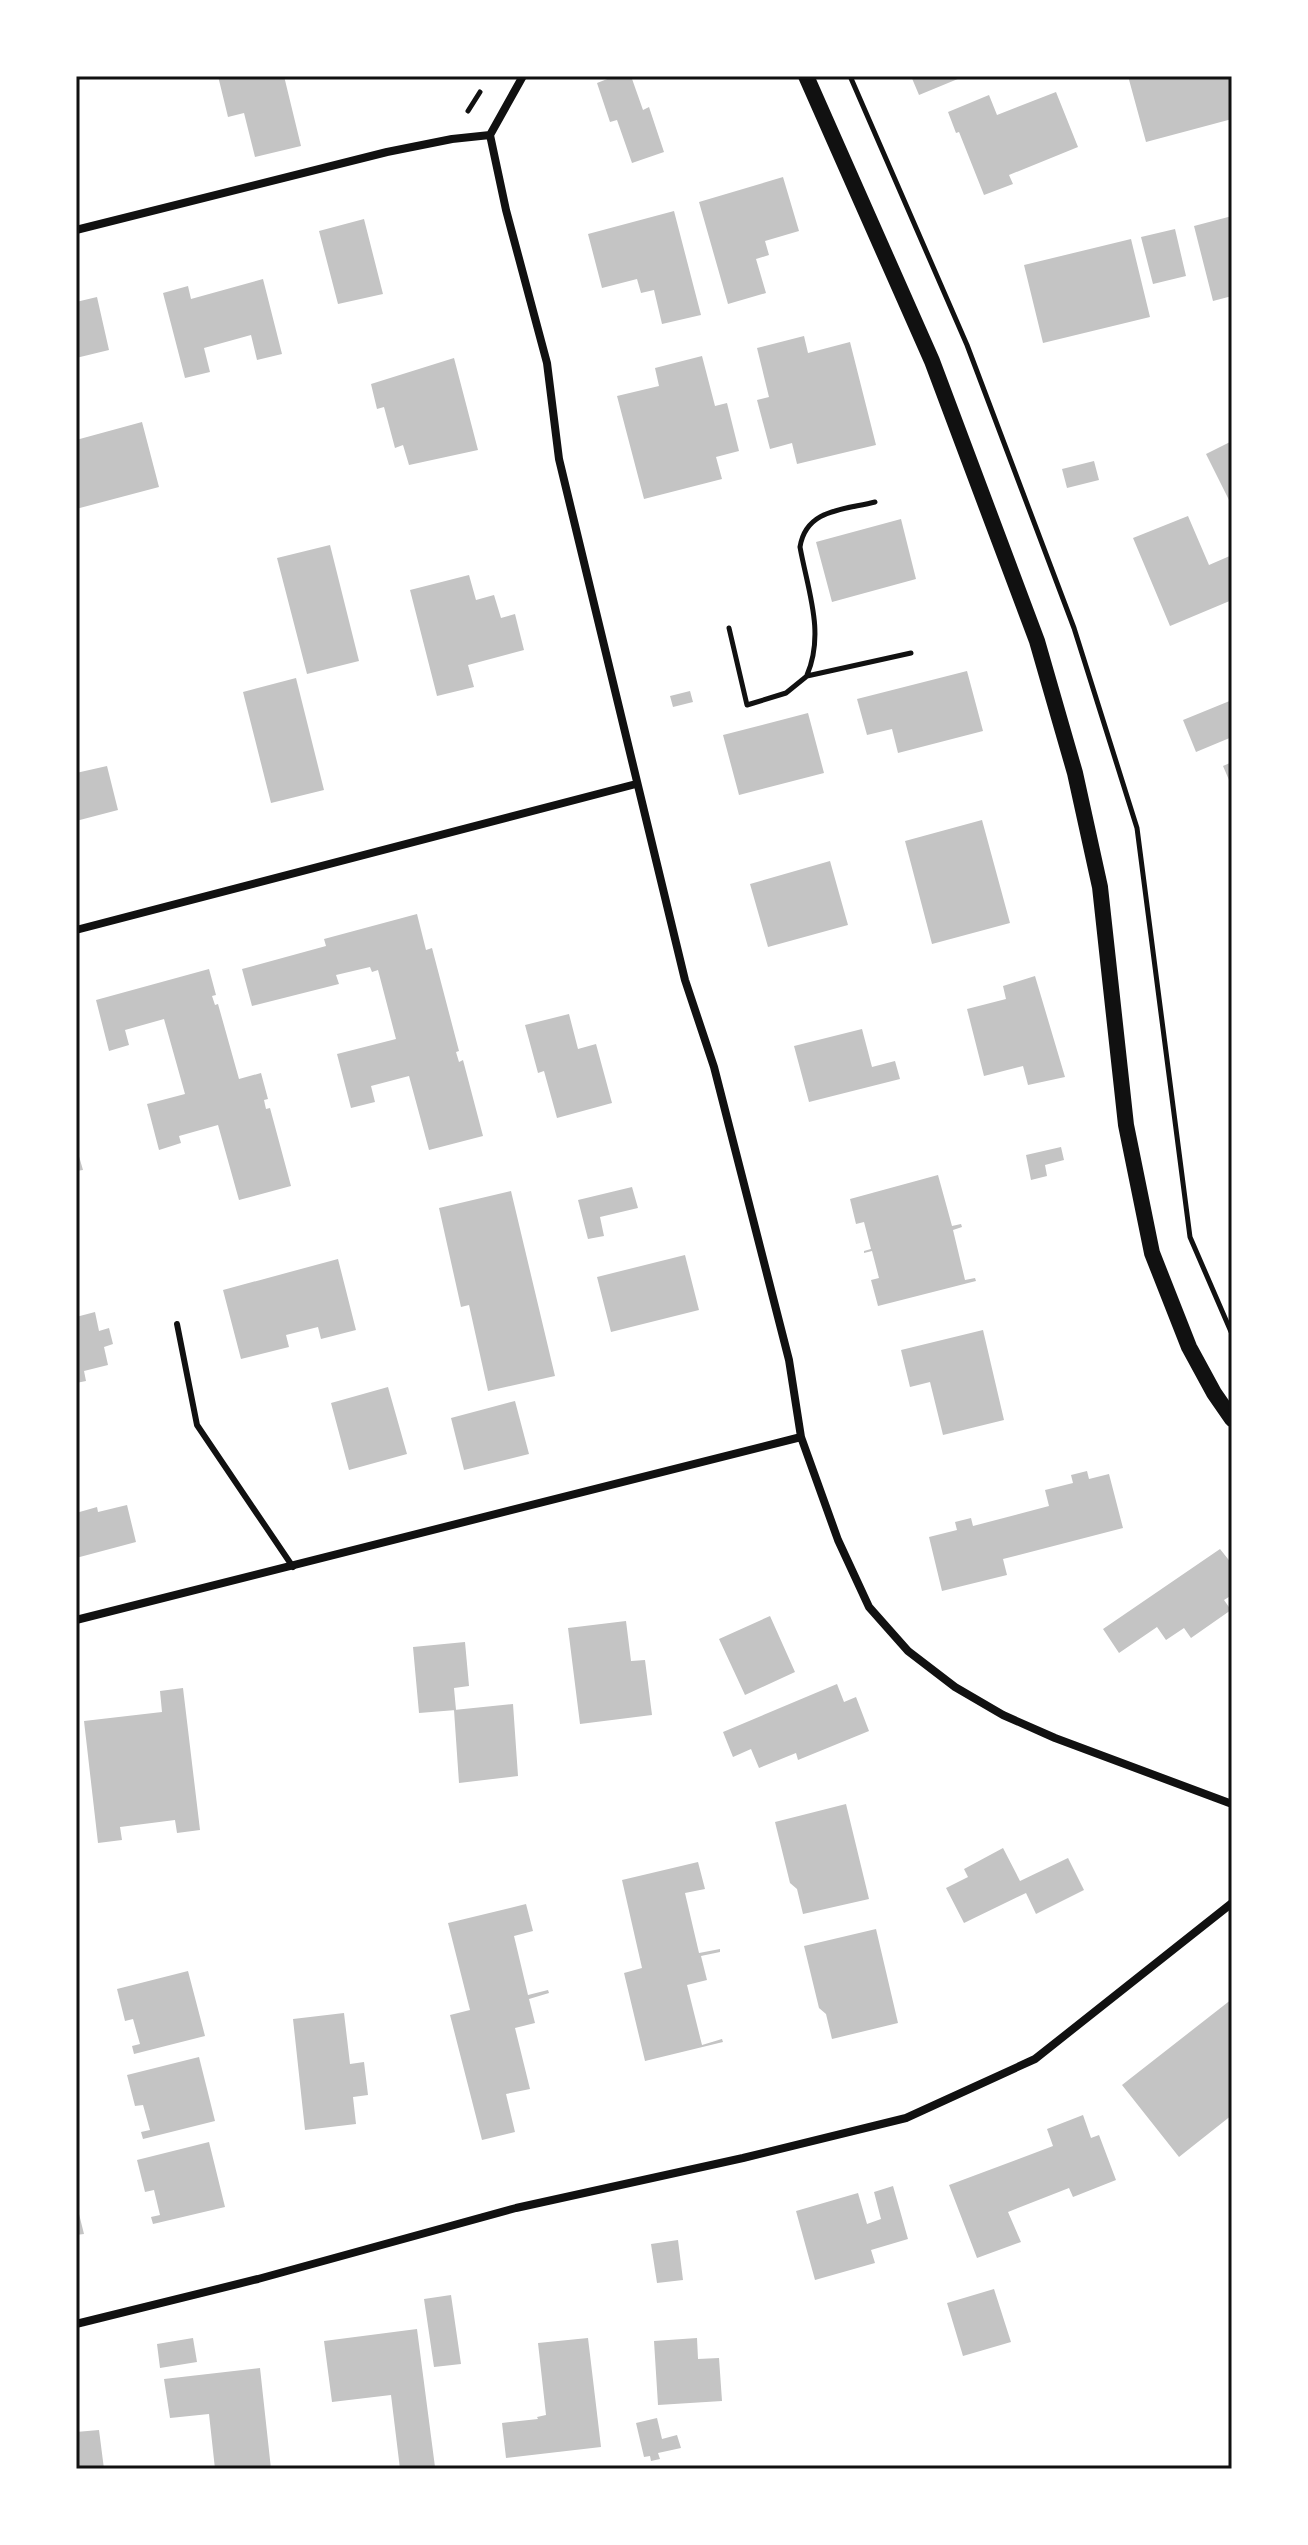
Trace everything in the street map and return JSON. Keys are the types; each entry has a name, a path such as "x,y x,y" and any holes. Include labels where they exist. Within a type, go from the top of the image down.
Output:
{"main road":[{"path":"806,76 932,361 1037,641 1075,773 1100,887 1126,1125 1152,1253 1189,1347 1232,1419"}],"street":[{"path":"523,76 490,135 506,210 547,363 559,459 685,980 714,1067 789,1360 801,1437 838,1540 869,1607 908,1651 955,1687 1003,1715 1055,1738 1232,1804"},
{"path":"76,230 387,152 490,135"},
{"path":"76,930 636,784"},
{"path":"76,1620 801,1437"},
{"path":"76,2324 258,2279 516,2208 906,2118 1035,2059 1232,1903"}],"lane":[{"path":"177,1324 197,1425 293,1567"}],"path":[{"path":"807,676 816,655 816,629 800,547 802,534 810,521 824,514 875,502"},
{"path":"729,628 747,705 786,693 807,676 911,653"}],"building":[{"path":"218,76 284,76 301,146 255,157 244,113 228,117"},
{"path":"615,76 631,76 643,110 649,107 664,152 632,163 617,120 610,122 597,83"},
{"path":"911,76 965,76 919,95"},
{"path":"1128,76 1232,76 1232,119 1146,142"},
{"path":"1056,92 1078,147 1009,175 1013,184 984,195 948,112 989,95 997,115"},
{"path":"783,177 799,231 765,241 769,255 756,259 766,293 728,304 699,202"},
{"path":"674,211 701,315 662,324 654,290 641,293 637,279 602,288 588,234"},
{"path":"1232,216 1232,296 1213,301 1194,226"},
{"path":"364,219 383,294 338,304 319,231"},
{"path":"1175,229 1186,276 1153,284 1141,237"},
{"path":"1131,239 1150,317 1043,343 1024,265"},
{"path":"263,279 282,354 257,360 251,335 204,348 210,372 185,378 163,293 188,286 191,299"},
{"path":"97,297 109,350 76,358 76,302"},
{"path":"804,336 808,353 850,342 876,445 797,464 792,443 770,449 757,400 769,397 757,348"},
{"path":"702,356 715,406 727,403 739,451 716,457 722,479 644,499 617,396 659,386 655,368"},
{"path":"454,358 478,450 409,465 403,445 395,448 384,407 377,409 371,384"},
{"path":"142,422 159,487 76,509 76,440"},
{"path":"1232,441 1232,506 1206,454"},
{"path":"1094,461 1099,480 1067,488 1062,469"},
{"path":"1188,516 1209,565 1232,555 1232,600 1170,626 1133,538"},
{"path":"901,519 916,579 832,602 816,542"},
{"path":"330,545 359,661 307,674 277,558"},
{"path":"469,575 476,600 494,595 501,618 515,614 524,650 468,665 474,687 437,696 410,590"},
{"path":"967,671 983,731 898,753 892,729 867,735 857,699"},
{"path":"296,678 324,790 271,803 243,692"},
{"path":"690,691 693,702 673,707 670,696"},
{"path":"1232,700 1232,737 1196,752 1183,720"},
{"path":"808,713 824,773 739,795 723,735"},
{"path":"1232,762 1232,787 1223,766"},
{"path":"107,766 118,810 76,821 76,773"},
{"path":"982,820 1010,923 932,944 905,841"},
{"path":"830,861 848,925 768,947 750,884"},
{"path":"417,914 426,950 432,948 459,1051 456,1052 459,1062 463,1060 483,1136 429,1150 409,1076 371,1086 375,1102 351,1108 337,1054 396,1039 378,970 372,972 370,967 336,975 339,984 252,1006 242,969 326,946 324,939"},
{"path":"209,969 216,995 212,996 215,1005 218,1004 239,1079 261,1073 268,1099 264,1100 266,1109 270,1108 291,1186 239,1200 218,1125 179,1136 181,1143 159,1150 147,1104 185,1094 164,1019 125,1030 129,1045 109,1051 96,1000"},
{"path":"1035,976 1065,1077 1028,1085 1023,1066 984,1076 967,1009 1006,999 1003,986"},
{"path":"569,1014 578,1049 596,1044 612,1103 557,1118 544,1071 538,1073 525,1025"},
{"path":"862,1029 872,1067 895,1061 900,1079 809,1102 794,1046"},
{"path":"76,1146 83,1170 76,1171"},
{"path":"1061,1147 1064,1160 1045,1165 1047,1176 1031,1180 1026,1155"},
{"path":"938,1175 952,1226 961,1224 962,1227 953,1230 965,1280 975,1278 976,1281 878,1306 871,1280 879,1278 872,1251 864,1253 871,1249 864,1222 856,1224 850,1199"},
{"path":"632,1187 638,1208 600,1217 604,1236 588,1239 578,1200"},
{"path":"511,1191 555,1376 488,1391 469,1305 461,1307 439,1208"},
{"path":"685,1255 699,1310 611,1332 597,1277"},
{"path":"338,1259 356,1330 321,1339 318,1327 286,1335 289,1347 241,1359 223,1290"},
{"path":"95,1312 99,1331 109,1328 113,1344 104,1347 108,1365 84,1371 86,1381 76,1383 76,1317"},
{"path":"983,1330 1004,1420 943,1435 930,1382 910,1387 901,1350"},
{"path":"388,1387 407,1454 349,1470 331,1403"},
{"path":"515,1401 529,1454 464,1470 451,1418"},
{"path":"1087,1471 1089,1479 1109,1474 1123,1528 1003,1559 1007,1575 942,1591 929,1537 957,1530 955,1522 971,1518 973,1526 1049,1506 1045,1490 1073,1483 1071,1475"},
{"path":"127,1505 136,1542 76,1558 76,1513 97,1507 98,1512"},
{"path":"1220,1549 1232,1564 1232,1595 1224,1600 1231,1610 1191,1638 1184,1628 1166,1640 1157,1627 1119,1653 1103,1629"},
{"path":"770,1616 795,1672 745,1695 719,1639"},
{"path":"626,1621 631,1661 645,1660 652,1715 580,1724 568,1628"},
{"path":"465,1642 469,1686 454,1688 456,1710 419,1713 413,1647"},
{"path":"837,1684 844,1702 856,1697 869,1731 798,1760 796,1753 759,1768 751,1749 733,1757 723,1732"},
{"path":"183,1688 200,1830 177,1833 175,1820 120,1827 122,1840 98,1843 84,1721 162,1712 160,1691"},
{"path":"513,1704 518,1776 459,1783 454,1710"},
{"path":"846,1804 869,1899 803,1914 797,1889 790,1883 775,1822"},
{"path":"1003,1848 1020,1881 1068,1858 1084,1890 1036,1914 1026,1893 964,1923 946,1888 968,1877 964,1869"},
{"path":"698,1862 705,1889 685,1893 699,1953 720,1949 720,1952 701,1956 707,1980 687,1985 702,2045 722,2039 723,2042 645,2061 624,1973 642,1968 622,1880"},
{"path":"526,1904 533,1931 514,1936 528,1995 548,1990 549,1993 529,1999 535,2023 515,2028 530,2089 506,2094 515,2132 482,2140 450,2015 470,2010 448,1923"},
{"path":"876,1929 898,2023 832,2039 826,2014 819,2008 804,1946"},
{"path":"188,1971 205,2036 134,2054 132,2046 140,2044 133,2019 125,2021 117,1989"},
{"path":"1232,1999 1232,2115 1179,2157 1122,2085"},
{"path":"344,2013 350,2064 364,2062 368,2095 353,2097 356,2124 305,2130 293,2019"},
{"path":"199,2057 215,2121 143,2139 141,2132 150,2130 143,2105 135,2106 127,2075"},
{"path":"1083,2115 1091,2138 1099,2135 1116,2180 1073,2197 1069,2188 1008,2212 1021,2242 977,2258 949,2185 1053,2146 1047,2129"},
{"path":"209,2142 225,2207 153,2224 151,2217 160,2215 154,2190 145,2192 137,2160"},
{"path":"893,2186 908,2239 871,2250 875,2263 815,2280 796,2211 858,2193 867,2224 881,2219 874,2192"},
{"path":"77,2206 84,2234 76,2235"},
{"path":"678,2240 683,2280 657,2283 651,2244"},
{"path":"994,2289 1011,2342 963,2356 947,2303"},
{"path":"451,2295 461,2364 434,2367 424,2299"},
{"path":"417,2329 435,2467 400,2469 391,2395 332,2402 324,2341"},
{"path":"193,2338 197,2362 160,2368 157,2344"},
{"path":"588,2338 601,2447 506,2458 502,2423 538,2419 546,2415 538,2343"},
{"path":"697,2338 698,2359 719,2358 722,2401 658,2405 654,2341"},
{"path":"260,2368 271,2469 215,2469 209,2414 170,2418 164,2379"},
{"path":"657,2418 662,2439 677,2435 681,2448 658,2453 660,2459 651,2461 650,2456 644,2457 636,2423"},
{"path":"99,2430 104,2469 76,2469 76,2432"}]}
